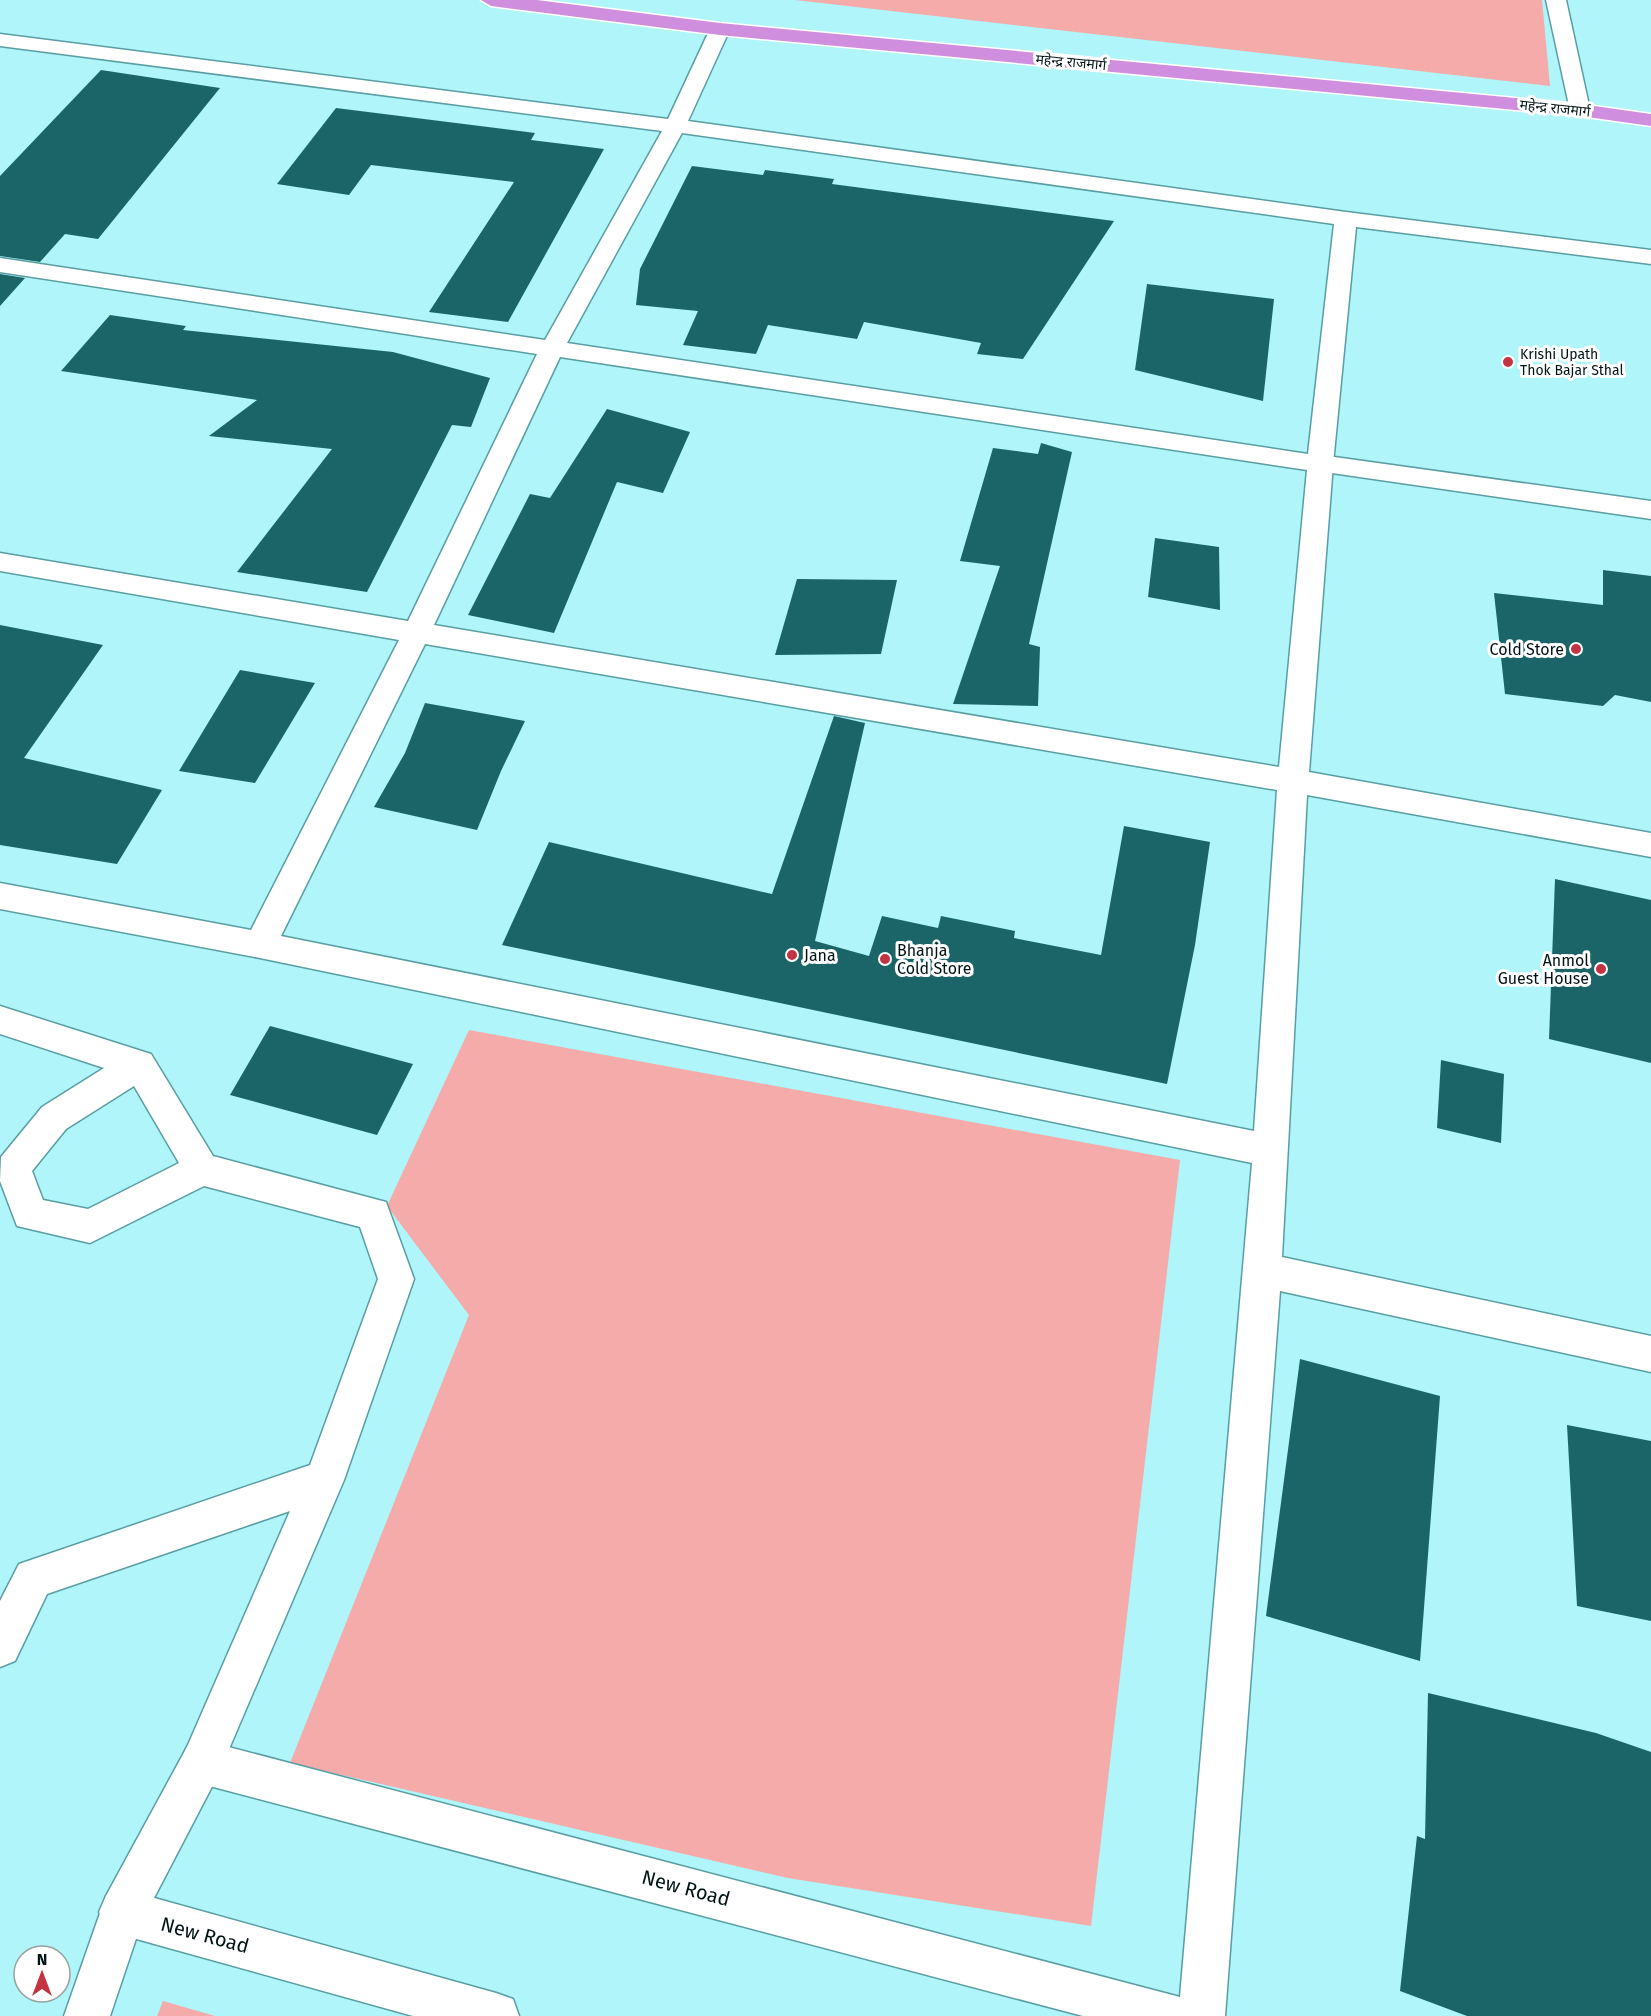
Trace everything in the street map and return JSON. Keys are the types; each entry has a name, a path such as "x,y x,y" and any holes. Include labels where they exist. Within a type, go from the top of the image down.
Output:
{"highway":[{"name":"महेन्द्र राजमार्ग","path":"491,0 720,29 1580,110 1651,120"}],"street":[{"path":"1556,0 1580,110"},
{"path":"260,945 416,634 553,346 675,126 720,29"},
{"path":"0,40 675,126 1346,219 1651,257"},
{"path":"1202,2016 1263,1270 1268,1150 1293,781 1320,464 1346,219"},
{"path":"0,266 553,346 1320,464 1651,510"},
{"path":"0,562 1293,781 1651,845"},
{"path":"0,896 260,945 1268,1150"},
{"path":"0,1020 140,1064 202,1169"},
{"path":"87,2016 122,1912 202,1762 324,1480 396,1279 373,1214 202,1169 90,1226 30,1214 13,1168 54,1118 140,1064"},
{"path":"1263,1270 1651,1354"},
{"path":"0,1646 33,1578 324,1480"},
{"name":"New Road","path":"202,1762 1170,2016"},
{"name":"New Road","path":"122,1912 496,2016"}],"shaded area":[{"path":"795,0 1542,0 1550,86"},
{"path":"469,1030 1180,1160 1091,1926 788,1878 290,1763 469,1315 387,1206"},
{"path":"163,2001 215,2016 157,2016"}],"building":[{"path":"101,70 220,88 98,239 65,234 40,262 0,256 0,176"},
{"path":"336,108 535,133 531,140 604,149 508,322 429,312 514,182 371,165 349,195 277,184"},
{"path":"692,166 763,175 765,170 834,179 832,184 1114,221 1023,359 977,354 981,343 864,322 857,339 768,325 756,354 683,345 698,311 636,305 640,269"},
{"path":"0,274 25,278 0,306"},
{"path":"1147,284 1274,299 1263,401 1135,370"},
{"path":"110,315 186,326 183,330 393,352 490,378 471,427 452,425 367,592 237,572 332,449 209,436 257,400 61,371"},
{"path":"607,409 690,432 663,493 617,482 554,633 468,615 530,494 550,498"},
{"path":"1041,443 1072,452 1029,644 1040,647 1038,706 953,704 1000,566 960,561 993,448 1038,454"},
{"path":"1155,538 1219,547 1220,610 1148,597"},
{"name":"Cold Store","path":"1603,570 1651,576 1651,702 1615,695 1603,706 1505,694 1494,593 1603,605"},
{"path":"797,579 897,580 881,654 775,655"},
{"path":"0,625 103,645 24,758 162,790 117,864 0,845"},
{"path":"240,670 315,683 255,783 179,771"},
{"path":"425,703 525,721 501,771 477,830 374,807 405,753"},
{"path":"834,716 865,723 815,941 869,956 882,916 938,928 941,916 1015,931 1014,938 1101,955 1124,826 1210,842 1195,945 1167,1084 502,945 549,842 772,894"},
{"name":"Anmol Guest House","path":"1555,879 1651,900 1651,1063 1549,1039"},
{"path":"270,1026 413,1064 377,1135 230,1095"},
{"path":"1441,1060 1504,1074 1501,1143 1437,1128"},
{"path":"1300,1359 1440,1396 1420,1661 1266,1616"},
{"path":"1567,1425 1651,1441 1651,1621 1577,1606"},
{"path":"1428,1693 1596,1733 1651,1752 1651,2016 1467,2016 1400,1991 1417,1836 1425,1839"}],"place":[{"name":"Krishi Upath Thok Bajar Sthal","path":"1508,362"},
{"name":"Cold Store","path":"1576,649"},
{"name":"Jana","path":"792,955"},
{"name":"Bhanja Cold Store","path":"885,959"},
{"name":"Anmol Guest House","path":"1601,969"}]}
